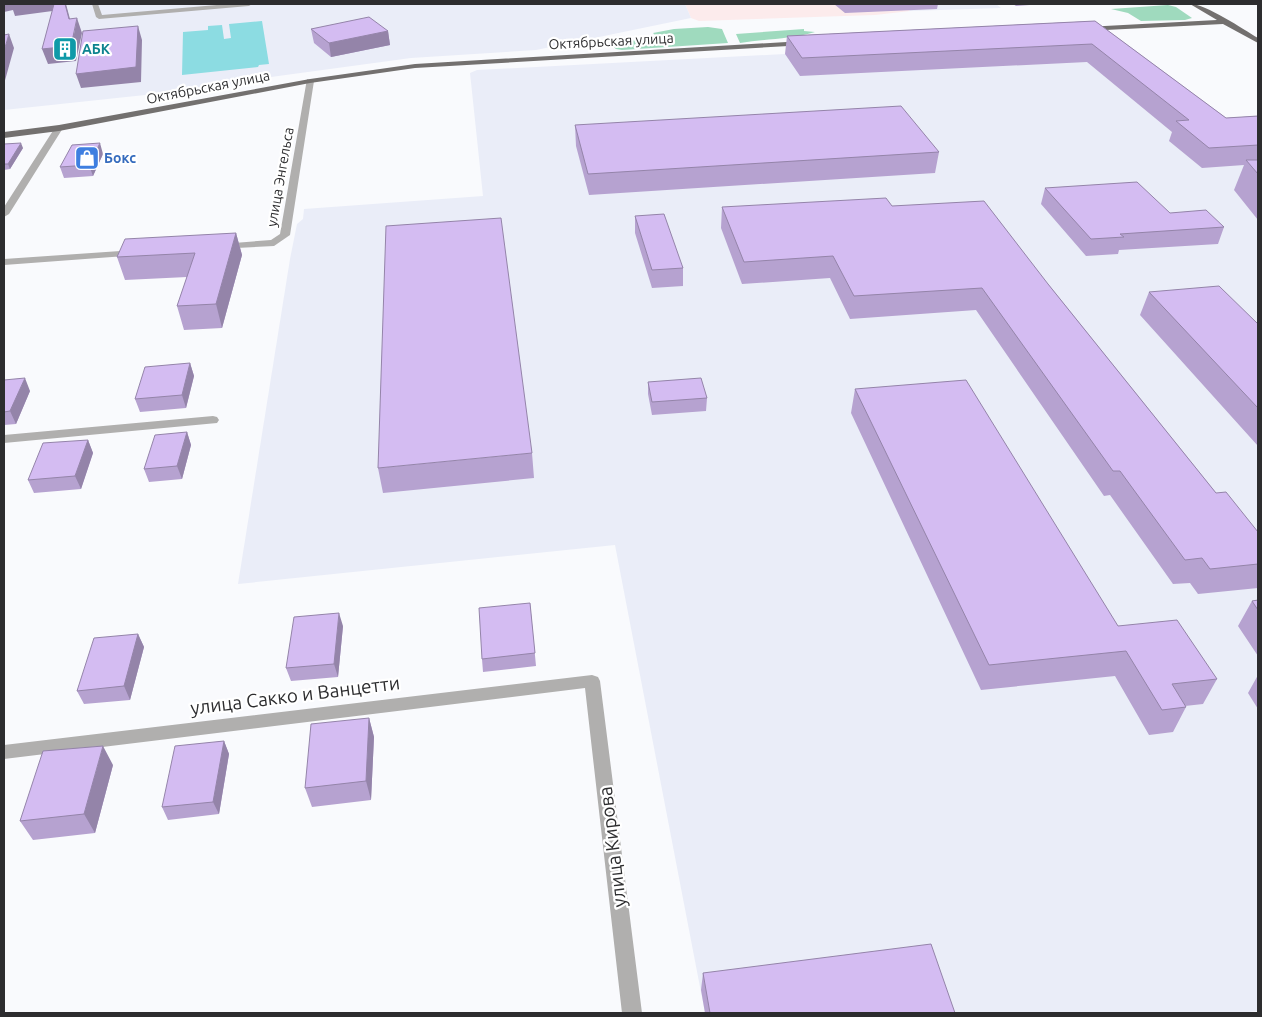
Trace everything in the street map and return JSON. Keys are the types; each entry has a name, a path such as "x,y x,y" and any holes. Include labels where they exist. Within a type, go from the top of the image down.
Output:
{"main road":[{"path":"1194,4 1258,41"},
{"path":"1081,29 1226,22"},
{"name":"Октябрьская улица","path":"4,135 59,128 310,81 447,63 814,43"}],"street":[{"path":"95,4 100,17 249,4"},
{"name":"улица Энгельса","path":"208,248 274,243 285,235 310,81"},
{"path":"4,214 59,128"},
{"path":"4,262 149,252"},
{"path":"4,439 213,420"},
{"name":"улица Сакко и Ванцетти","path":"4,752 592,681"},
{"name":"улица Кирова","path":"592,681 632,1013"}],"shaded area":[{"path":"4,4 685,4 691,18 536,50 411,58 211,86 211,88 4,110"},
{"path":"685,4 902,4 910,11 875,15 699,21 691,18"},
{"path":"902,4 996,4 1001,8 910,11"},
{"path":"785,54 1115,60 1258,135 1258,1011 1240,1013 705,1013 615,545 238,584 290,259 297,224 303,219 304,209 483,196 470,73 477,70"}],"green space":[{"path":"1168,5 1176,7 1192,18 1185,20 1141,21 1128,13 1111,9"},
{"path":"708,27 722,29 728,43 622,50 616,49 610,44 657,37 653,33 674,29"},
{"path":"804,29 804,31 815,32 788,38 740,43 736,34"}],"water":[{"path":"262,21 269,64 259,65 258,67 182,75 183,32 208,30 208,26 222,25 224,39 231,38 229,24"}],"building":[{"path":"54,4 65,4 69,19 77,18 71,46 42,49"},
{"path":"369,17 388,31 329,43 311,29"},
{"path":"1095,21 1226,118 1258,116 1258,145 1209,148 1176,121 1189,120 1092,44 802,58 787,36"},
{"path":"138,26 136,67 76,74 83,31"},
{"path":"9,34 4,51 4,35"},
{"path":"901,106 939,152 588,174 575,125"},
{"path":"21,143 8,164 4,164 4,144"},
{"path":"100,143 89,165 60,167 72,145"},
{"path":"1246,160 1258,160 1258,174"},
{"path":"1137,182 1170,213 1206,210 1224,227 1120,234 1124,237 1091,239 1045,188"},
{"path":"886,198 892,206 984,201 1048,284 1216,493 1226,492 1258,532 1258,564 1210,569 1202,558 1185,560 1120,471 1113,471 982,288 854,296 833,256 744,262 722,207"},
{"path":"664,214 683,268 652,270 635,216"},
{"path":"501,218 532,453 378,468 386,226"},
{"path":"236,233 216,304 177,306 195,253 117,257 125,239"},
{"path":"1219,286 1258,324 1258,408 1149,292"},
{"path":"190,363 182,395 135,399 145,367"},
{"path":"25,378 10,411 4,412 4,380"},
{"path":"701,378 707,398 652,402 648,382"},
{"path":"966,380 1118,626 1177,620 1217,679 1172,684 1186,707 1162,710 1126,651 989,665 855,389"},
{"path":"187,432 177,466 144,469 155,435"},
{"path":"88,440 75,476 28,480 43,443"},
{"path":"1258,600 1258,610 1252,601"},
{"path":"530,603 535,653 482,659 479,608"},
{"path":"339,613 334,664 286,668 294,617"},
{"path":"138,634 124,686 77,691 94,638"},
{"path":"369,718 366,781 305,788 311,724"},
{"path":"224,741 213,802 162,807 175,746"},
{"path":"103,746 84,814 20,821 43,751"},
{"path":"931,944 955,1013 710,1013 703,973"}],"place":[{"name":"АБК","path":"65,49"},
{"name":"Бокс","path":"87,158"}]}
